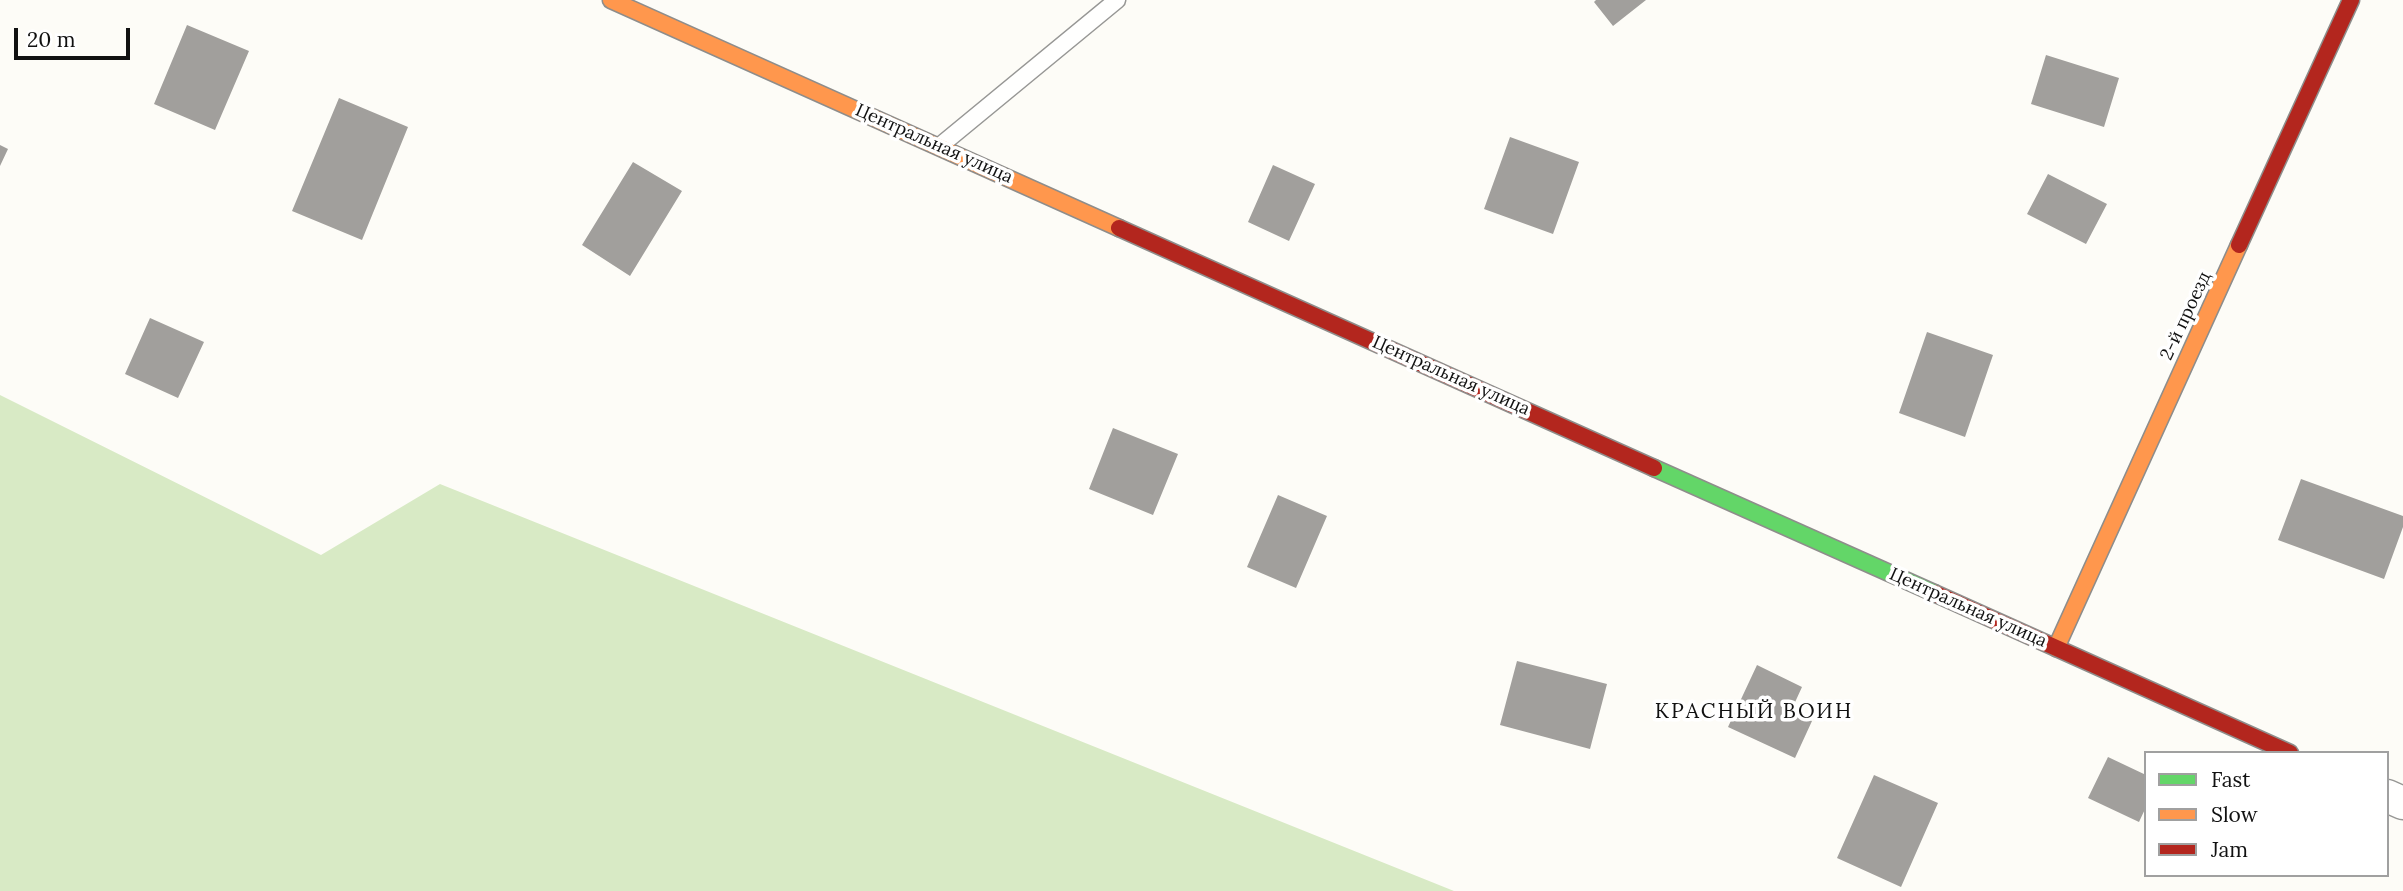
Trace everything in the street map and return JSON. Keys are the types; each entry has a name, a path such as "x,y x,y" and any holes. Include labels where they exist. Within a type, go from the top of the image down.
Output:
{"street":[{"name":"Центральная улица","path":"611,0 2286,751"},
{"name":"2-й проезд","path":"2056,648 2351,0"}],"lane":[{"path":"939,147 1117,0"}],"green space":[{"path":"0,395 321,555 440,484 1454,891 0,891"}],"building":[{"path":"1646,0 1613,26 1594,2"},
{"path":"187,25 249,51 215,130 154,104"},
{"path":"2046,55 2119,78 2104,127 2031,104"},
{"path":"339,98 408,127 362,240 292,211"},
{"path":"1510,137 1579,162 1553,234 1484,209"},
{"path":"0,145 8,149 0,166"},
{"path":"633,162 682,191 630,276 582,245"},
{"path":"1273,165 1315,184 1289,241 1248,222"},
{"path":"2048,174 2107,204 2086,244 2027,214"},
{"path":"150,318 204,342 178,398 125,374"},
{"path":"1927,332 1993,355 1965,437 1899,413"},
{"path":"1113,428 1178,454 1153,515 1089,489"},
{"path":"2301,479 2403,516 2403,527 2384,579 2278,540"},
{"path":"1278,495 1327,516 1296,588 1247,567"},
{"path":"1517,661 1607,684 1590,749 1500,725"},
{"path":"1757,665 1802,687 1791,711 1812,721 1795,758 1728,727"},
{"path":"2108,757 2144,774 2144,811 2139,822 2088,798"},
{"path":"1874,775 1938,803 1901,887 1837,858"}],"traffic: fast":[{"path":"1654,468 1934,593"}],"traffic: slow":[{"path":"611,0 1119,228"},
{"path":"2056,648 2239,245"}],"traffic: jam":[{"path":"2239,245 2351,0"},
{"path":"1119,228 1654,468"},
{"path":"1934,593 2286,751"}],"district":[{"name":"КРАСНЫЙ ВОИН","path":"1754,712"}]}
